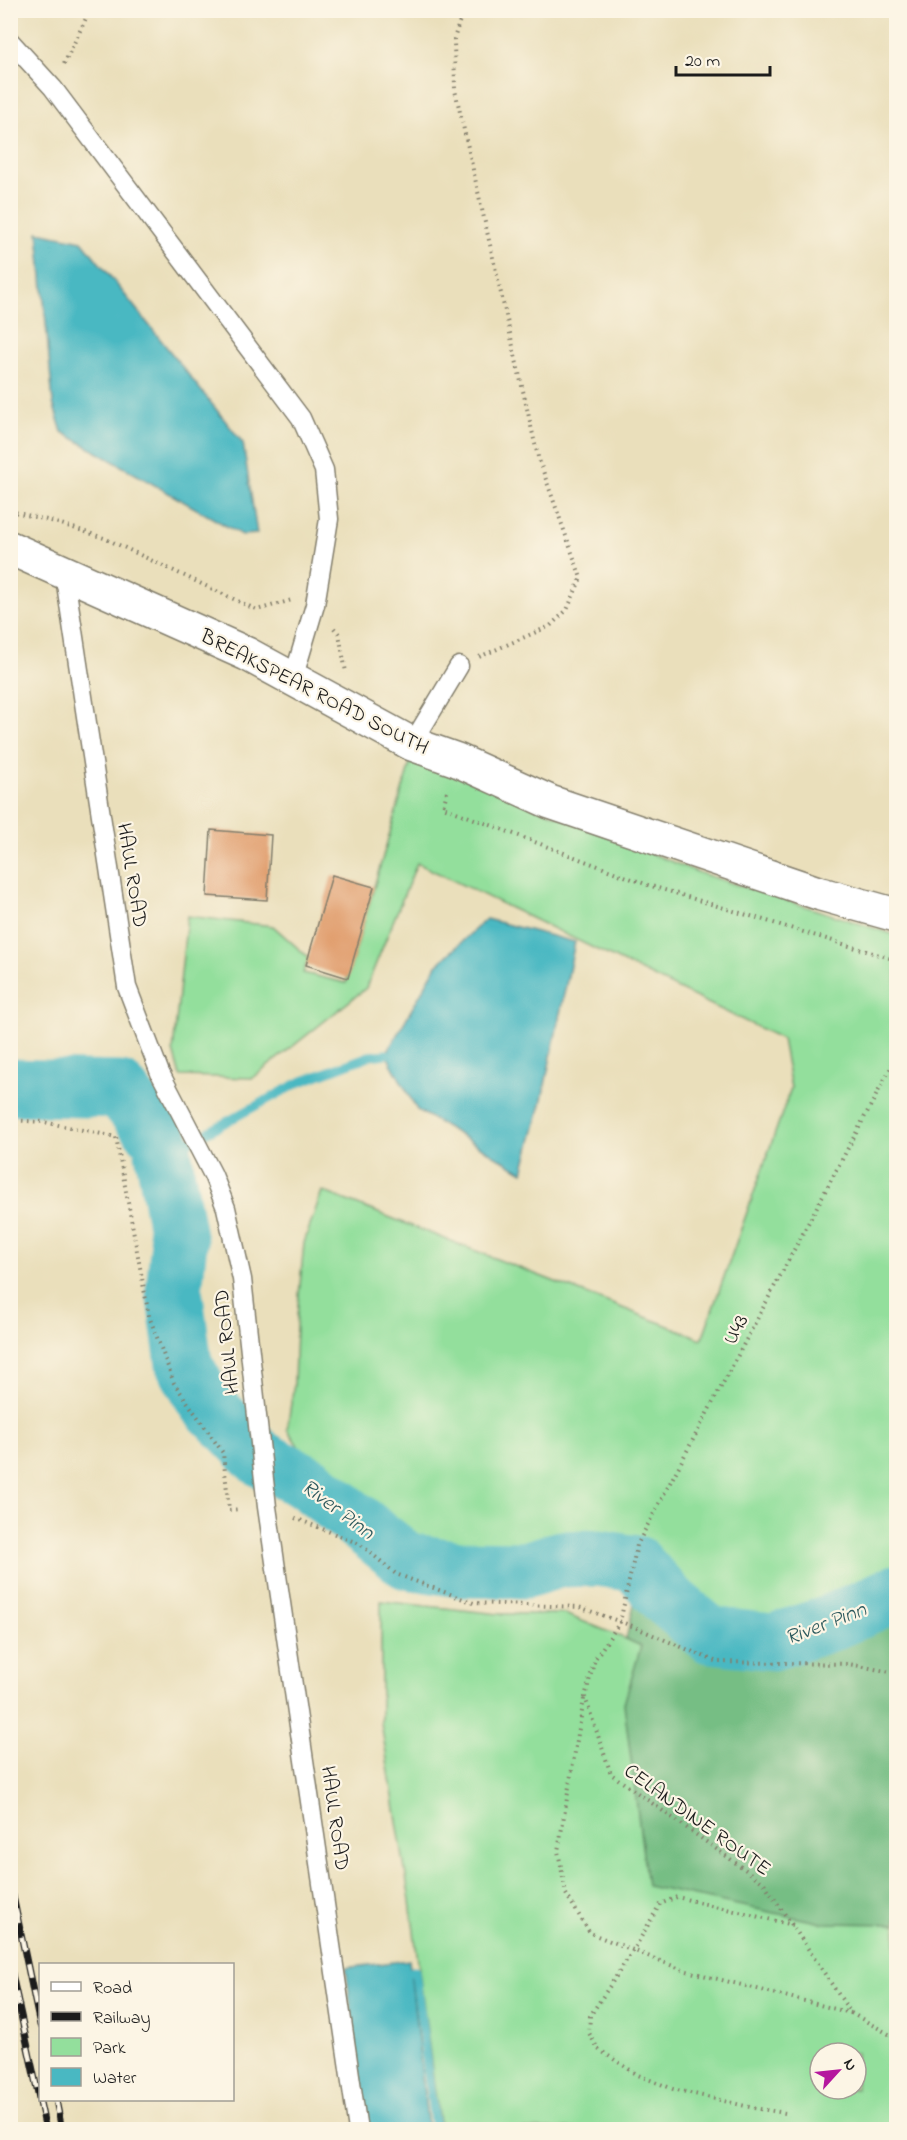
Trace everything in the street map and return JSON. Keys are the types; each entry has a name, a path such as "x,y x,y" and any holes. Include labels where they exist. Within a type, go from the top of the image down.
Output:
{"street":[{"name":"BREAKSPEAR ROAD SOUTH","path":"10,548 247,654 412,744 457,760 550,802 821,894 897,915"}],"lane":[{"path":"10,41 53,88 301,418 324,470 329,519 315,605 293,679"},
{"name":"HAUL ROAD","path":"64,571 127,987 160,1073 213,1175 226,1208 243,1279 262,1467 358,2130"},
{"path":"412,744 459,666"}],"path":[{"path":"53,88 90,10"},
{"path":"459,666 550,626 567,610 581,578 538,457 455,90 454,39 464,10"},
{"path":"10,511 55,522 104,538 257,610 303,597 315,605 339,634 347,680"},
{"path":"457,760 443,807 648,885 897,960"},
{"name":"U43","path":"620,1622 637,1545 897,1058"},
{"path":"10,1120 44,1122"},
{"path":"851,2013 683,1970 590,1933 566,1894 558,1851 585,1696 595,1659 620,1622 717,1662 849,1664 897,1673"},
{"name":"CELANDINE ROUTE","path":"585,1696 611,1774 764,1883 851,2013 897,2038"},
{"path":"784,2113 673,2089 638,2075 598,2049 589,2033 590,2016 633,1951 660,1904 677,1897 793,1926"}],"green space":[{"path":"412,757 700,873 896,935 896,1577 824,1615 713,1625 674,1593 645,1556 611,1544 552,1551 522,1560 458,1560 412,1551 351,1506 317,1475 287,1429 294,1384 296,1326 304,1243 322,1191 702,1339 791,1088 782,1039 417,863 366,988 253,1078 180,1076 173,1051 187,916 273,926 309,958 303,973 346,983"},
{"path":"645,1556 674,1593 713,1625 824,1615 896,1577 896,1924 822,1923 647,1886 624,1704 641,1646 626,1639"},
{"path":"381,1601 499,1614 565,1614 641,1645 896,1701 896,2129 440,2129 410,1901 381,1723"}],"water":[{"path":"38,232 82,241 243,443 257,534 242,535 62,432 53,403"},
{"path":"486,919 575,942 541,1104 523,1172 417,1110 386,1054 437,965"},
{"path":"409,1960 428,2129 365,2129 346,1968"}],"building":[{"path":"211,830 271,835 267,900 207,896"},
{"path":"332,875 374,887 348,978 306,965"}],"waterway":[{"path":"161,1141 184,1145 298,1083 369,1056 386,1054"},
{"name":"River Pinn","path":"10,1087 120,1090 161,1141 179,1242 174,1290 184,1364 206,1403 260,1458 310,1484 407,1561 459,1569 526,1570 561,1559 598,1558 636,1564 667,1599 710,1635 773,1642 828,1624 896,1593"},
{"path":"410,1972 415,1971 435,2130"}],"railway":[{"path":"10,1882 39,2020"},
{"path":"10,1965 39,2098"},
{"path":"40,2101 46,2130"},
{"path":"56,2101 62,2130"}]}
